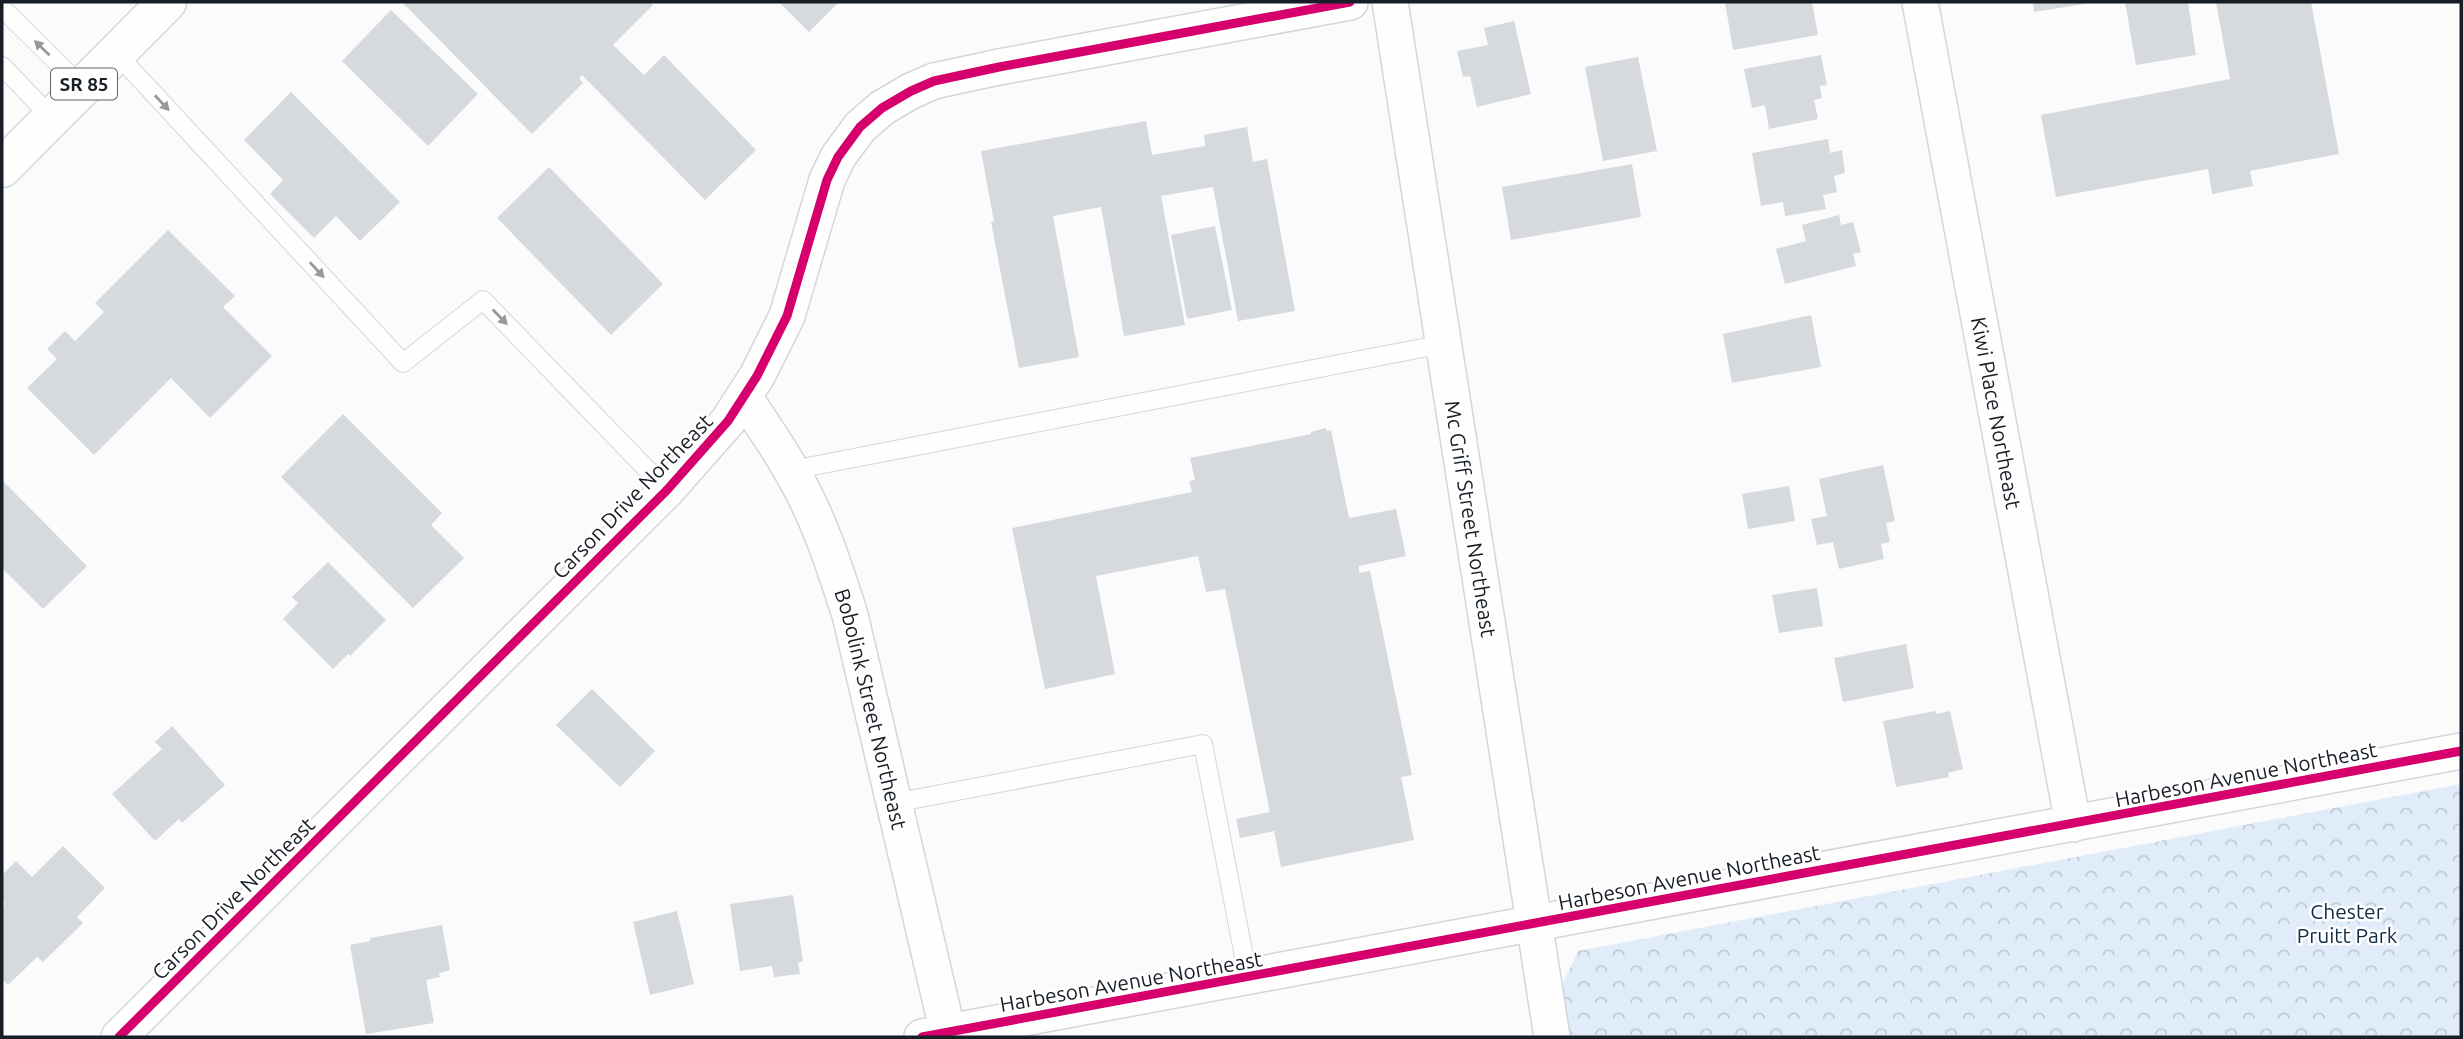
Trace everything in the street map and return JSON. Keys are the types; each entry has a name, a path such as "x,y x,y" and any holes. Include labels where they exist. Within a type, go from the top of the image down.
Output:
{"highway":[{"name":"SR 85","path":"2,168 167,2"}],"street":[{"name":"Carson Drive Northeast","path":"119,1037 667,490 728,421 757,376 787,316 828,180 838,157 860,127 883,108 934,81 1350,2"},
{"name":"Mc Griff Street Northeast","path":"1390,2 1552,1037"},
{"name":"Kiwi Place Northeast","path":"1920,2 2073,824"},
{"name":"Bobolink Street Northeast","path":"744,397 792,470 830,554 850,615 894,803 940,1036"},
{"name":"Harbeson Avenue Northeast","path":"940,1036 2461,751"}],"lane":[{"path":"2,8 82,87"},
{"path":"116,53 403,363 483,300 667,490"},
{"path":"2,66 52,118"},
{"path":"792,470 1443,344"},
{"path":"894,803 1203,744 1248,977"}],"green space":[{"name":"Chester Pruitt Park","path":"2461,784 2461,1037 1567,1037 1560,989 1578,951"}],"building":[{"path":"402,2 649,2 653,5 613,45 644,75 664,55 756,150 705,200 582,75 579,78 583,83 532,134"},
{"path":"779,2 839,2 809,32"},
{"path":"1725,2 1812,2 1818,35 1733,50"},
{"path":"2033,2 2091,2 2091,3 2034,12"},
{"path":"2125,2 2188,2 2196,55 2136,65"},
{"path":"2216,2 2311,2 2339,154 2250,171 2253,186 2212,194 2208,169 2056,197 2041,115 2230,79"},
{"path":"391,10 478,94 428,146 342,61"},
{"path":"1514,21 1531,94 1477,107 1470,76 1463,77 1457,51 1488,45 1484,28"},
{"path":"1821,55 1827,85 1820,86 1822,98 1814,100 1818,119 1769,129 1765,105 1752,108 1744,69"},
{"path":"1638,57 1657,151 1603,161 1585,67"},
{"path":"291,92 400,202 360,241 336,216 314,238 270,194 283,180 244,140"},
{"path":"1146,121 1152,155 1205,146 1204,135 1247,127 1253,162 1267,159 1295,311 1238,321 1213,187 1161,196 1185,325 1124,336 1101,207 1053,216 1079,357 1019,368 991,222 994,222 981,151"},
{"path":"1828,139 1830,153 1842,150 1845,173 1834,176 1837,192 1823,195 1826,209 1785,216 1783,202 1761,206 1752,153"},
{"path":"1632,164 1641,217 1511,240 1502,187"},
{"path":"549,167 663,284 611,335 497,218"},
{"path":"1839,215 1841,225 1853,222 1861,252 1853,254 1856,266 1785,284 1776,249 1806,241 1802,225"},
{"path":"1215,226 1232,310 1187,319 1171,235"},
{"path":"168,230 235,296 223,307 272,356 210,418 171,378 94,455 27,388 57,359 47,349 65,331 75,341 104,312 95,303"},
{"path":"1811,315 1821,367 1732,383 1723,334"},
{"path":"343,414 442,513 431,525 464,558 413,608 281,477"},
{"path":"1326,428 1327,431 1331,430 1349,518 1396,509 1406,556 1359,566 1359,573 1370,571 1412,775 1401,777 1414,840 1281,867 1274,831 1240,838 1236,819 1270,812 1225,589 1206,592 1198,556 1096,576 1115,674 1045,689 1012,528 1192,492 1189,481 1195,480 1190,458 1311,434"},
{"path":"1883,465 1895,521 1886,523 1890,542 1881,544 1884,559 1839,569 1833,542 1817,545 1811,519 1827,516 1819,479"},
{"path":"2,480 87,566 43,609 2,568"},
{"path":"1789,486 1795,521 1748,529 1742,494"},
{"path":"328,562 386,620 333,669 283,619 298,603 292,597"},
{"path":"1817,588 1823,626 1779,633 1772,595"},
{"path":"1906,644 1914,688 1843,702 1834,658"},
{"path":"592,689 655,751 620,787 556,725"},
{"path":"1935,711 1936,714 1950,711 1963,769 1948,773 1949,777 1896,787 1883,721"},
{"path":"172,726 225,785 182,823 179,819 155,841 112,794 162,749 155,742"},
{"path":"63,846 105,888 77,917 83,923 43,962 37,957 8,985 2,979 2,907 5,904 2,900 2,875 16,861 32,877"},
{"path":"793,895 803,961 798,963 800,974 774,977 772,966 740,971 730,904"},
{"path":"677,911 694,984 650,995 633,922"},
{"path":"442,925 450,970 439,973 440,977 426,980 434,1023 366,1034 350,945 370,941 370,938"}],"cycle path":[{"path":"119,1037 667,490 728,421 757,376 787,316 827,180 838,157 860,127 882,108 934,81 1350,2"},
{"path":"922,1037 2461,751"}]}
